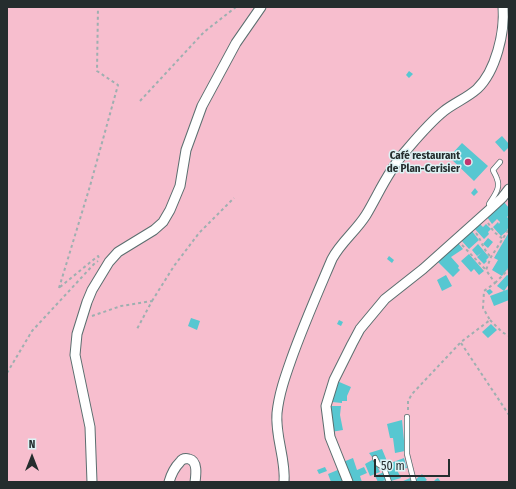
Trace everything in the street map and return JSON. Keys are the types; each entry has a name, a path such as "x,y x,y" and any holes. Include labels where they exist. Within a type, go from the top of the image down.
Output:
{"street":[{"path":"92,482 90,427 75,355 76,338 81,318 103,263 154,230 168,215 180,186 185,154 202,106 239,39 261,7"},
{"path":"284,482 284,469 277,428 277,412 280,395 301,333 332,259 338,248 362,220 403,154 440,114 470,95 481,84 490,69 500,42 504,24 503,7"},
{"path":"348,482 330,437 326,406 334,380 360,329 385,299 491,209 509,189"},
{"path":"169,482 178,464 185,459 194,462 196,471 195,482"}],"lane":[{"path":"491,209 489,204 496,193 499,184 493,170 500,162"},
{"path":"407,417 407,454 414,482"},
{"path":"375,458 378,464 384,468 387,482"}],"path":[{"path":"98,7 97,70 118,85 90,186 59,288 98,256 103,263"},
{"path":"140,101 204,32 236,7"},
{"path":"137,329 152,301 174,266 199,233 234,198"},
{"path":"483,215 494,232 503,239"},
{"path":"470,226 480,238 483,246 491,256"},
{"path":"486,270 491,256 509,229"},
{"path":"456,239 486,270 495,283"},
{"path":"103,263 106,257 112,258"},
{"path":"7,373 32,331 94,264 103,263"},
{"path":"509,269 495,283 484,291 483,308 490,320 502,332 509,336"},
{"path":"81,318 121,306 152,301"},
{"path":"407,417 408,401 412,394 461,342 490,320"},
{"path":"461,342 509,415"}],"shaded area":[{"path":"7,7 509,7 509,482 7,482"}],"building":[{"path":"409,71 413,74 409,78 406,75"},
{"path":"502,136 509,144 509,147 504,152 495,142"},
{"name":"Café restaurant de Plan-Cerisier","path":"462,143 488,166 474,181 449,157"},
{"path":"475,188 478,192 474,196 471,193"},
{"path":"504,202 509,208 509,215 507,217 509,219 509,225 507,231 501,236 493,227 500,222 497,219 492,224 487,217"},
{"path":"480,224 483,227 486,224 491,229 488,232 489,234 484,239 474,228"},
{"path":"471,230 479,240 469,249 461,240"},
{"path":"509,232 509,267 502,276 492,270 498,260 494,258"},
{"path":"488,238 493,242 488,248 483,244"},
{"path":"458,243 463,249 451,257 459,266 458,268 460,270 453,277 437,261"},
{"path":"478,244 489,257 484,264 477,257 481,253 477,256 472,250"},
{"path":"469,254 484,271 479,275 474,269 471,272 461,261"},
{"path":"389,256 394,260 392,263 387,259"},
{"path":"446,275 452,286 442,291 437,280"},
{"path":"507,275 509,276 509,284 504,291 497,286"},
{"path":"490,289 493,292 489,295 486,291"},
{"path":"509,289 509,300 494,306 490,296"},
{"path":"191,318 200,321 197,330 188,326"},
{"path":"339,320 343,322 341,326 337,324"},
{"path":"491,324 497,330 488,338 482,332"},
{"path":"337,381 351,387 347,396 347,401 342,401 342,403 332,402"},
{"path":"329,406 341,406 340,415 343,430 331,432"},
{"path":"402,420 405,451 395,453 393,438 390,438 387,424"},
{"path":"382,449 387,461 379,464 376,456 372,457 369,453"},
{"path":"353,458 357,470 364,467 367,473 360,476 362,482 351,482 343,462"},
{"path":"404,458 407,468 397,470 401,478 391,481 387,471 390,470 388,464"},
{"path":"374,459 380,472 370,476 365,464"},
{"path":"325,467 327,471 319,474 317,470"},
{"path":"340,469 346,482 331,482 328,474"},
{"path":"384,472 387,480 378,482 375,476"},
{"path":"422,474 427,480 424,482 416,482 415,480"},
{"path":"410,478 411,482 401,482"},
{"path":"438,478 441,482 433,482 436,479"}],"place":[{"name":"Café restaurant de Plan-Cerisier","path":"468,162"}]}
